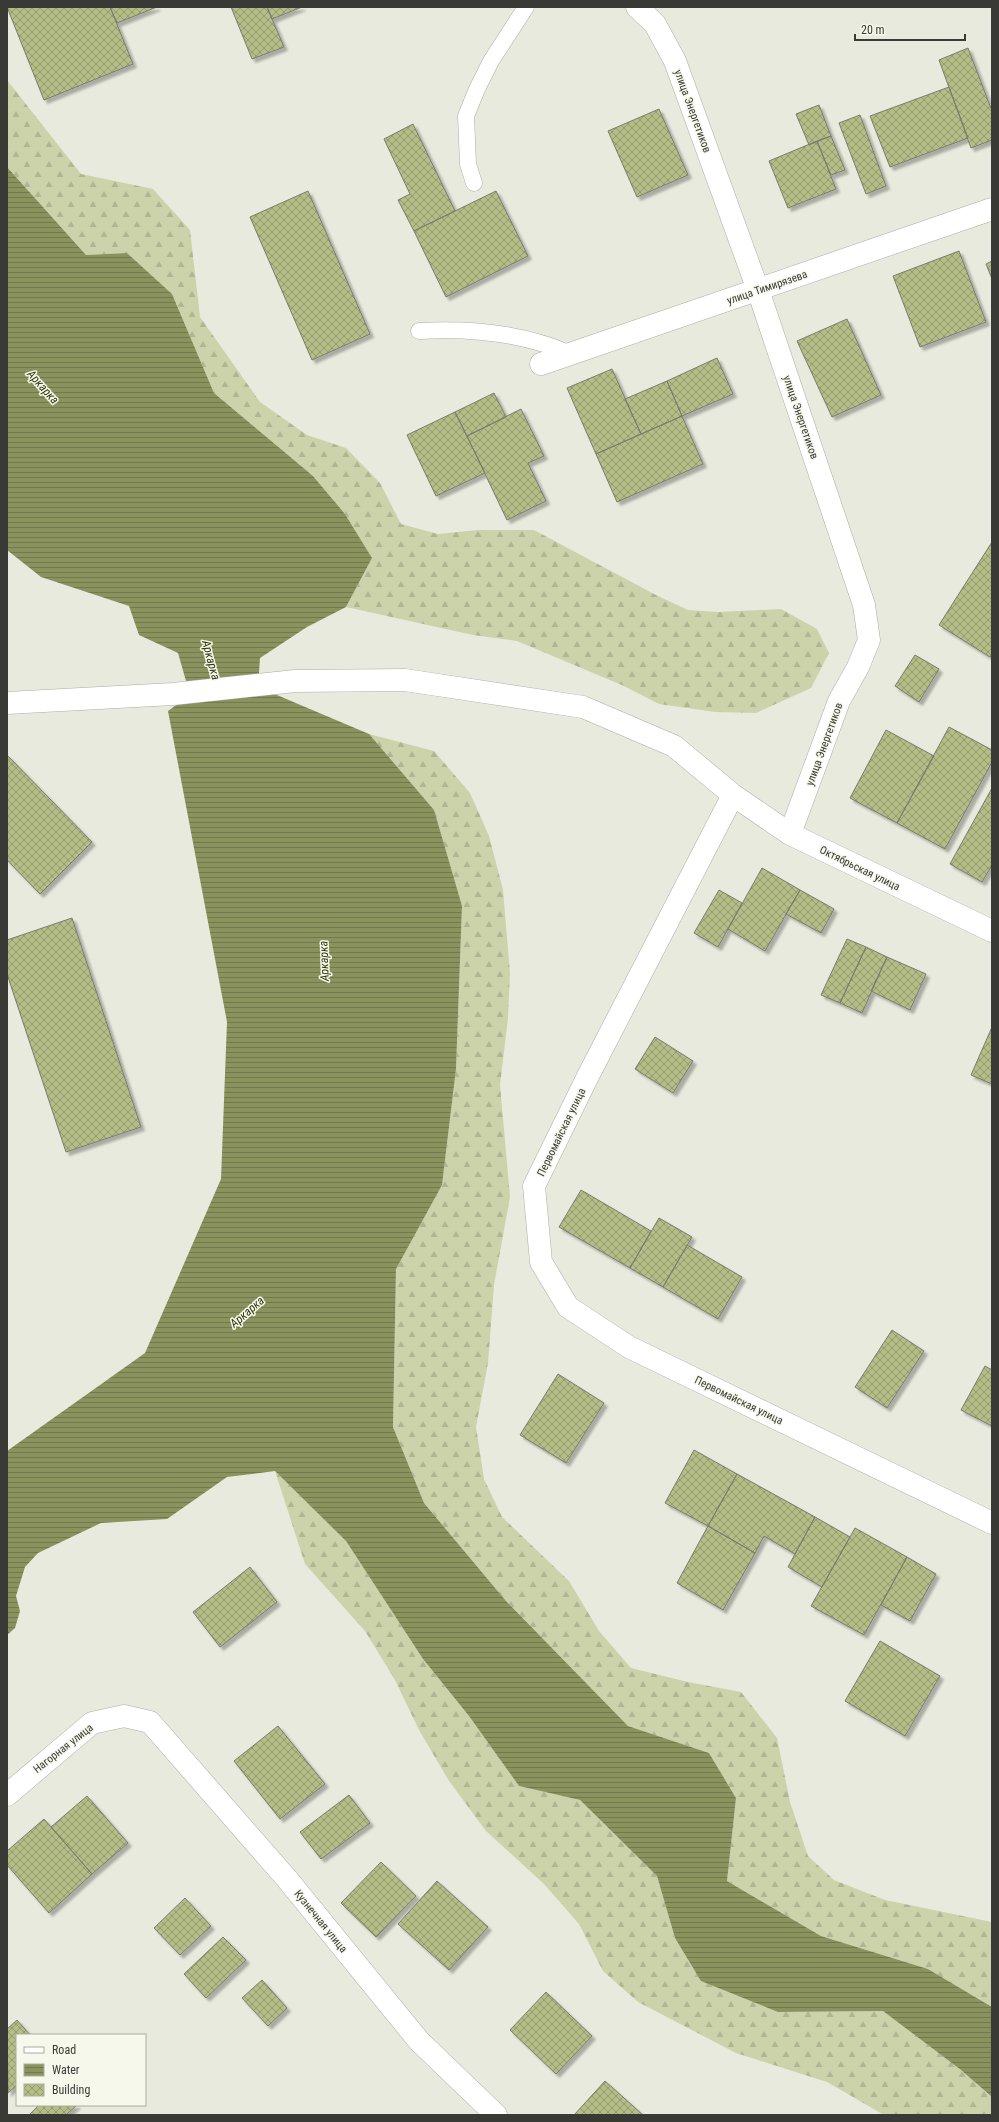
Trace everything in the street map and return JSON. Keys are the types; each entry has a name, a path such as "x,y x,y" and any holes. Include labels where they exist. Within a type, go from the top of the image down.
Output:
{"street":[{"name":"улица Энергетиков","path":"637,7 655,24 675,61 758,290 864,605 869,640 858,667 839,701 790,834"},
{"name":"улица Тимирязева","path":"541,364 992,209"},
{"name":"Октябрьская улица","path":"7,703 172,694 295,681 405,680 584,707 674,746 732,795 790,834 992,931"},
{"name":"Первомайская улица","path":"732,795 588,1076 534,1186 542,1262 568,1307 629,1347 992,1523"},
{"name":"Нагорная улица","path":"7,1794 92,1723 124,1716 150,1722"},
{"name":"Кузнечная улица","path":"150,1722 287,1879 419,2040 496,2115"}],"lane":[{"path":"474,183 468,164 466,116 477,89 492,61 526,7"},
{"path":"419,331 464,330 503,334 544,342 571,354"}],"green space":[{"path":"7,80 81,174 153,189 190,230 200,317 260,402 307,435 346,448 380,483 401,524 438,534 478,530 534,530 656,595 688,610 718,612 781,609 817,629 829,653 811,688 756,713 715,712 659,704 624,686 517,641 473,635 346,607 372,558 345,514 313,476 214,393 172,294 127,253 86,255 7,167"},
{"path":"369,734 434,751 470,793 489,836 503,890 510,973 508,1018 500,1085 510,1197 494,1285 488,1363 476,1427 484,1479 502,1517 569,1581 599,1631 631,1668 688,1682 741,1692 777,1738 790,1802 808,1856 834,1880 885,1900 992,1922 992,2007 928,1969 821,1936 727,1881 736,1798 709,1753 628,1726 506,1601 424,1503 393,1427 396,1268 442,1185 456,1069 462,906"},
{"path":"275,1471 346,1541 423,1659 469,1716 519,1786 580,1800 657,1876 675,1938 778,2012 883,2011 961,2070 992,2097 992,2115 884,2115 827,2082 736,2053 638,2002 603,1971 579,1924 544,1884 486,1831 449,1781 419,1730 395,1680 365,1631 305,1564"}],"water":[{"name":"Аркарка","path":"7,167 86,255 127,253 172,294 214,393 313,476 345,514 372,558 346,607 307,627 260,658 258,687 369,734 434,810 462,906 456,1069 442,1185 396,1269 393,1427 424,1503 506,1601 628,1726 709,1753 736,1798 727,1881 821,1936 928,1969 992,2007 992,2097 961,2070 883,2011 778,2012 701,1981 675,1938 657,1876 580,1800 519,1786 469,1716 423,1659 346,1541 275,1471 227,1477 167,1519 101,1523 38,1553 25,1567 16,1596 20,1611 15,1628 7,1635 7,1451 145,1353 221,1179 227,1022 168,711 190,695 178,653 139,635 129,606 41,577 7,550"}],"building":[{"path":"7,7 110,7 133,64 44,100"},
{"path":"110,7 157,7 117,23"},
{"path":"231,7 267,7 284,47 252,59"},
{"path":"267,7 302,7 272,19"},
{"path":"968,48 992,111 992,140 971,148 939,60"},
{"path":"949,87 968,138 890,167 870,116"},
{"path":"819,105 831,136 809,145 796,114"},
{"path":"659,109 688,175 637,197 608,131"},
{"path":"860,115 886,186 866,194 839,123"},
{"path":"413,124 455,211 414,231 398,200 410,194 384,139"},
{"path":"831,136 845,170 831,175 817,141"},
{"path":"817,141 836,189 788,208 769,161"},
{"path":"308,191 370,334 312,360 250,217"},
{"path":"496,191 528,256 446,297 414,231"},
{"path":"959,251 986,322 920,347 893,276"},
{"path":"992,261 992,279 986,264"},
{"path":"847,319 881,395 832,417 797,341"},
{"path":"717,358 733,394 682,416 667,381"},
{"path":"612,369 641,434 596,454 567,388"},
{"path":"667,381 682,416 641,434 625,399"},
{"path":"494,393 506,417 467,436 455,412"},
{"path":"521,409 544,456 528,463 546,501 507,520 467,436"},
{"path":"455,412 485,473 436,496 407,435"},
{"path":"682,416 703,464 617,502 596,454"},
{"path":"992,542 992,654 990,657 939,625"},
{"path":"915,655 939,669 919,702 895,686"},
{"path":"949,727 992,750 992,762 945,849 897,823"},
{"path":"886,730 934,756 897,823 850,798"},
{"path":"7,755 92,842 40,894 7,860"},
{"path":"992,788 992,865 982,882 950,864"},
{"path":"762,868 800,890 765,951 728,929"},
{"path":"719,890 742,903 718,947 694,933"},
{"path":"800,890 834,909 821,933 786,914"},
{"path":"72,918 141,1127 66,1152 7,974 7,940"},
{"path":"847,939 866,947 840,1003 821,995"},
{"path":"866,947 887,957 862,1013 840,1003"},
{"path":"887,957 926,974 910,1010 871,991"},
{"path":"992,1027 992,1084 971,1075"},
{"path":"655,1037 693,1061 673,1093 635,1069"},
{"path":"581,1190 651,1231 630,1268 559,1227"},
{"path":"659,1218 692,1237 663,1287 630,1268"},
{"path":"687,1245 742,1277 718,1319 663,1287"},
{"path":"892,1330 924,1351 887,1408 855,1387"},
{"path":"985,1366 992,1370 992,1426 961,1410"},
{"path":"558,1374 604,1403 566,1463 520,1435"},
{"path":"694,1450 737,1474 708,1526 665,1503"},
{"path":"737,1474 815,1517 795,1554 764,1536 755,1553 708,1526"},
{"path":"815,1517 850,1537 822,1587 788,1567"},
{"path":"708,1526 755,1553 723,1610 677,1583"},
{"path":"855,1528 907,1557 864,1635 811,1606"},
{"path":"907,1557 936,1574 910,1621 881,1605"},
{"path":"250,1567 277,1602 220,1647 193,1612"},
{"path":"880,1641 940,1676 905,1736 845,1701"},
{"path":"278,1726 325,1784 280,1819 234,1761"},
{"path":"349,1795 370,1823 321,1859 300,1832"},
{"path":"87,1796 128,1843 92,1874 51,1827"},
{"path":"44,1819 92,1874 49,1913 7,1865 7,1851"},
{"path":"381,1862 416,1896 376,1937 341,1903"},
{"path":"437,1881 488,1927 449,1970 398,1924"},
{"path":"185,1898 211,1926 180,1955 154,1928"},
{"path":"223,1937 246,1960 206,1998 184,1974"},
{"path":"262,1980 287,2008 268,2026 242,1998"},
{"path":"546,1992 592,2036 556,2074 510,2030"},
{"path":"17,2020 29,2034 16,2034 16,2086 8,2093 7,2029"},
{"path":"605,2081 643,2115 574,2115"},
{"path":"38,2106 76,2106 66,2115 29,2115"}]}
